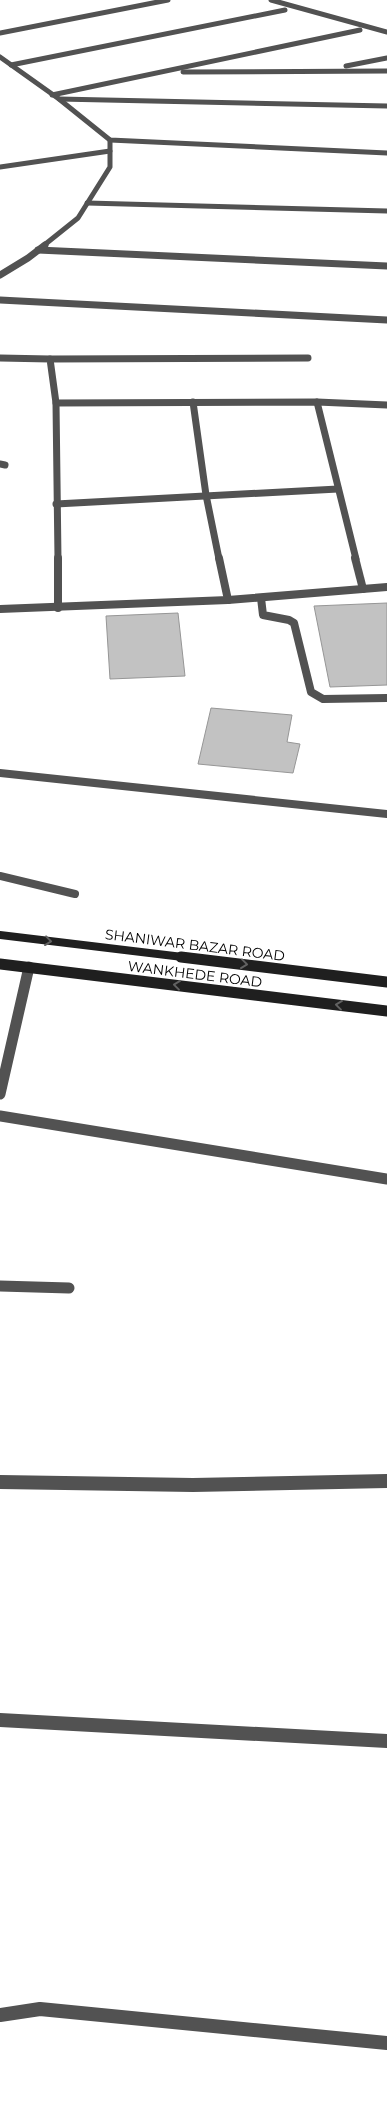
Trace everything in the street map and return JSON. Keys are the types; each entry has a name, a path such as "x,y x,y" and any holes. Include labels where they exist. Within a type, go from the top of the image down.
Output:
{"main road":[{"name":"SHANIWAR BAZAR ROAD","path":"0,935 387,982"},
{"name":"WANKHEDE ROAD","path":"0,964 387,1011"}],"street":[{"path":"0,33 168,0"},
{"path":"271,0 387,32"},
{"path":"11,65 285,10"},
{"path":"51,95 360,30"},
{"path":"0,57 59,99 110,140 387,153"},
{"path":"323,71 387,58"},
{"path":"161,72 387,71"},
{"path":"59,99 387,106"},
{"path":"0,275 38,250 78,218 110,167 110,140"},
{"path":"0,167 110,152"},
{"path":"87,203 387,211"},
{"path":"38,250 387,266"},
{"path":"0,300 387,320"},
{"path":"0,358 308,358"},
{"path":"50,359 56,403 58,608"},
{"path":"193,402 206,495 228,600"},
{"path":"56,403 317,402 387,405"},
{"path":"317,402 362,589"},
{"path":"56,504 338,489"},
{"path":"0,610 228,600 387,587"},
{"path":"260,598 264,615 289,620 294,623 311,692 315,696 323,699 387,698"},
{"path":"0,773 387,814"},
{"path":"0,876 75,894"},
{"path":"0,1094 29,967"},
{"path":"0,1116 387,1179"},
{"path":"0,1286 69,1288"},
{"path":"0,1482 193,1485 387,1481"},
{"path":"0,1720 387,1741"},
{"path":"0,2015 40,2009 387,2042"}],"building":[{"path":"387,603 387,685 330,687 314,606"},
{"path":"178,613 185,676 110,679 106,616"},
{"path":"211,708 292,715 287,742 300,744 293,773 198,764"}]}
